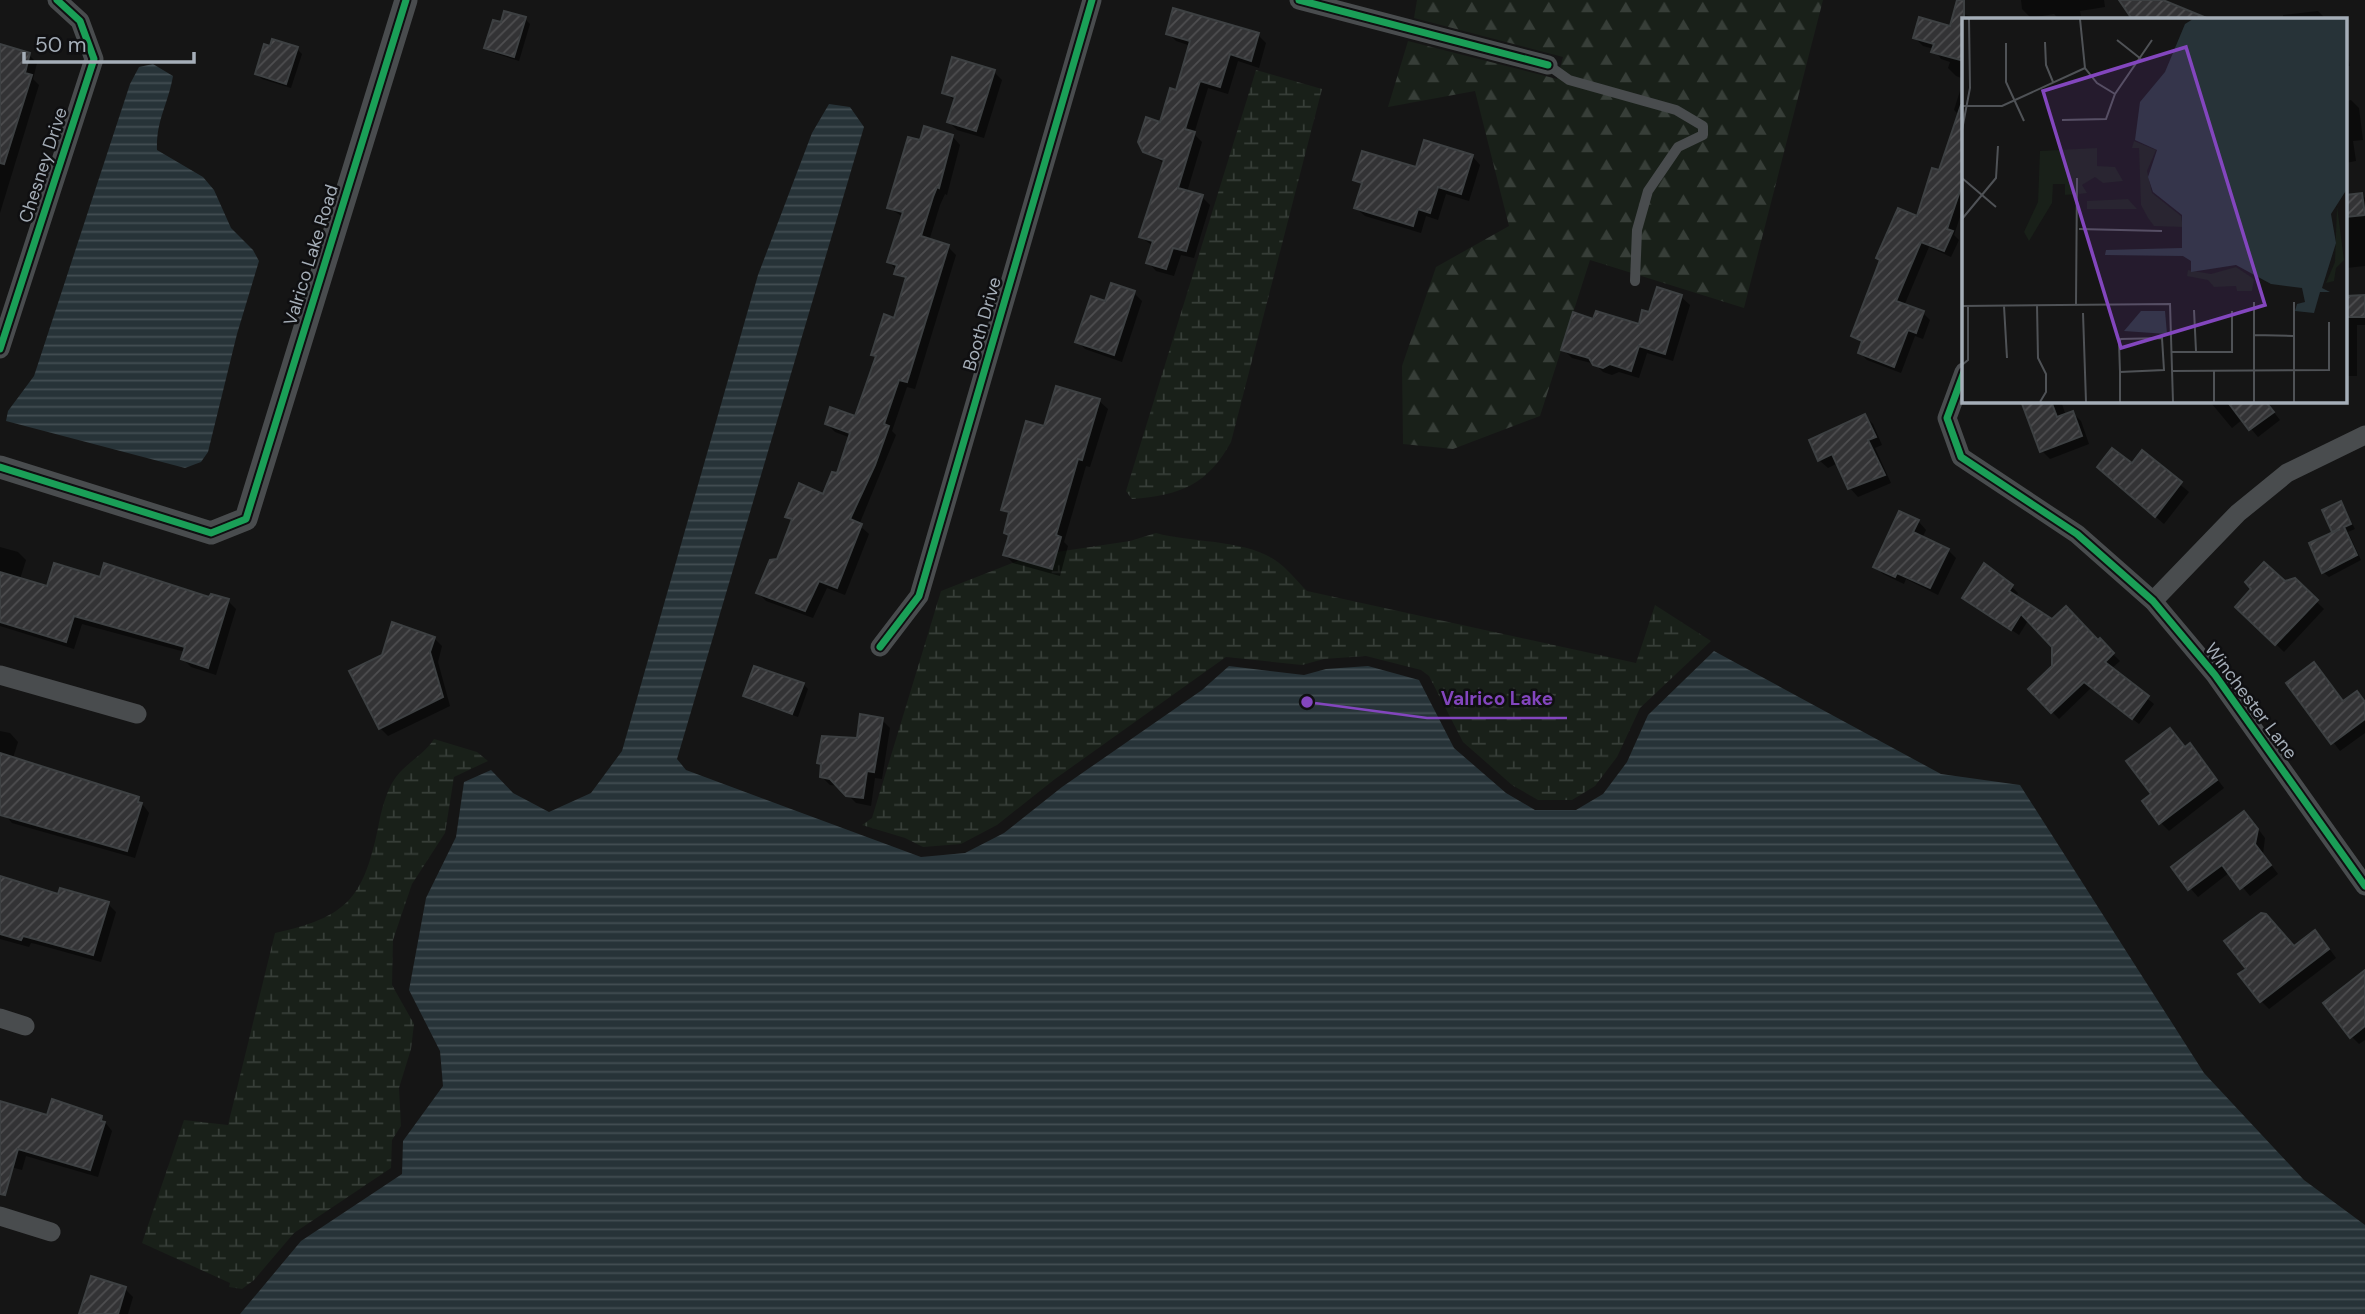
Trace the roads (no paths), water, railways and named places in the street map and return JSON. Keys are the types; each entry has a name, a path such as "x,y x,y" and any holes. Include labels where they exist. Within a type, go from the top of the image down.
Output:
{"street":[{"name":"Chesney Drive","path":"0,349 94,59 80,21 57,0"},
{"name":"Valrico Lake Road","path":"0,467 211,533 246,519 406,0"},
{"name":"Booth Drive","path":"880,647 919,596 1092,0"},
{"path":"1299,0 1548,65"},
{"name":"Winchester Lane","path":"1962,377 1947,418 1961,457 2077,534 2153,601 2215,675 2365,886"},
{"path":"2153,601 2238,513 2287,473 2365,435"},
{"path":"0,675 137,713"},
{"path":"0,1018 25,1026"},
{"path":"0,1216 51,1232"}],"lane":[{"path":"1548,65 1569,80 1675,110 1703,126 1703,135 1678,147 1648,191 1637,230 1635,281"}],"place":[{"name":"Valrico Lake","path":"1307,702"}]}
